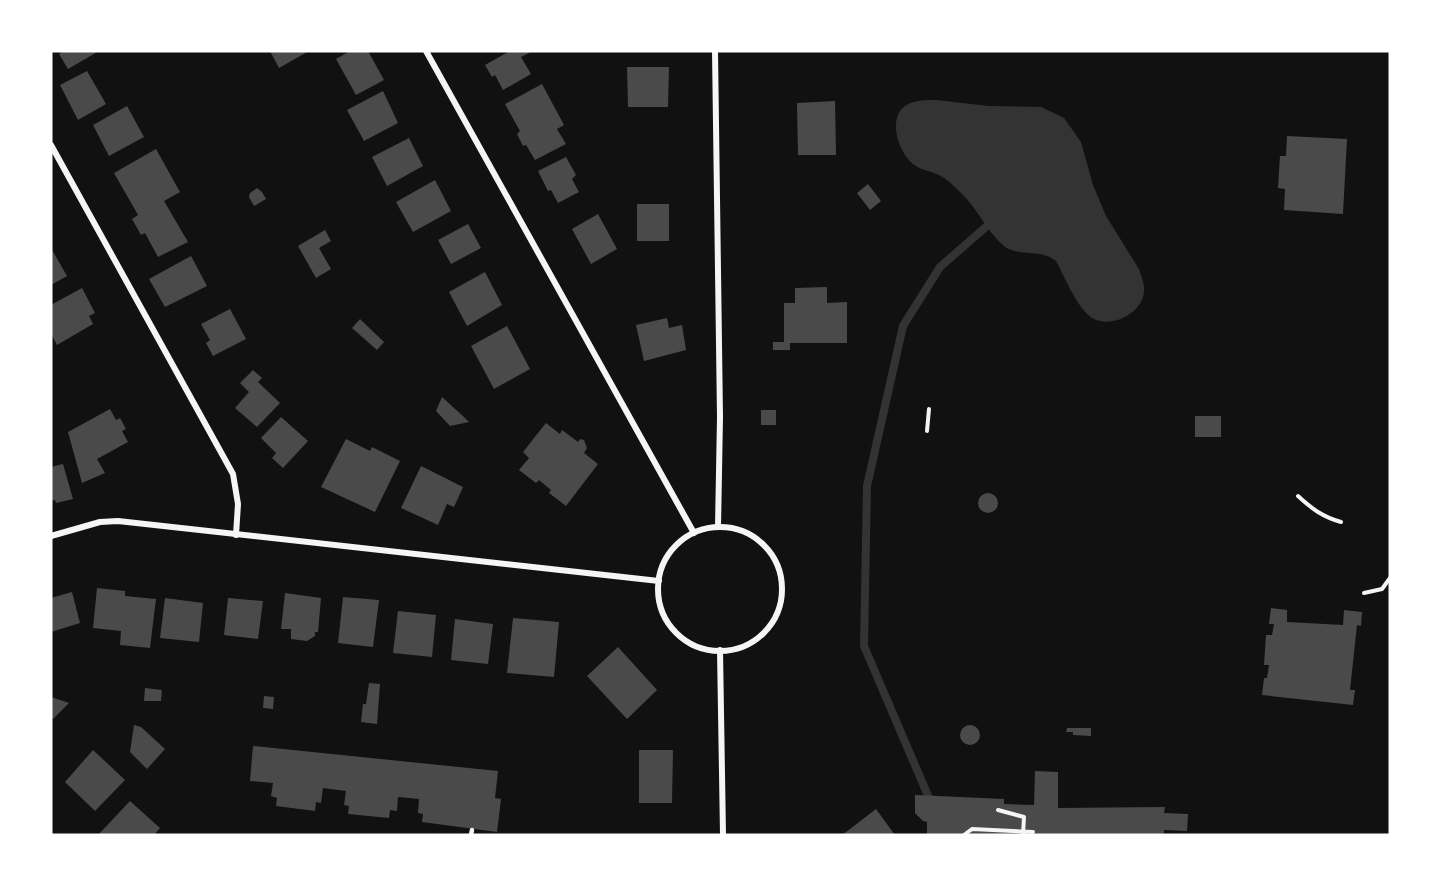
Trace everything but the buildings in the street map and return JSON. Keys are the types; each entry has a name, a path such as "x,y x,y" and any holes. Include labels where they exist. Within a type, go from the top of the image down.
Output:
{"street":[{"path":"426,51 694,533"},
{"path":"715,51 720,417 718,527"},
{"path":"51,145 233,474 238,504 236,535"},
{"path":"51,536 100,522 118,521 659,581"},
{"path":"718,527 740,530 765,546 777,565 782,586 778,609 768,628 750,643 720,650 695,645 674,629 662,607 659,581 664,564 674,549 694,533 718,527"},
{"path":"720,650 723,835"}],"path":[{"path":"927,431 929,409"},
{"path":"1298,496 1326,518 1341,522"},
{"path":"1364,593 1382,589 1390,578"},
{"path":"998,810 1024,817 1023,833"},
{"path":"964,835 972,829 1033,832"}],"shaded area":[{"path":"937,100 988,106 1041,107 1064,118 1081,142 1093,185 1106,216 1139,269 1144,292 1142,300 1132,312 1110,322 1094,319 1088,315 1077,301 1056,261 1044,255 1018,252 1005,247 954,186 939,175 916,166 908,159 897,136 897,119 900,112 912,103"}],"waterway":[{"path":"932,805 864,646 867,486 903,326 940,267 987,226"}]}
